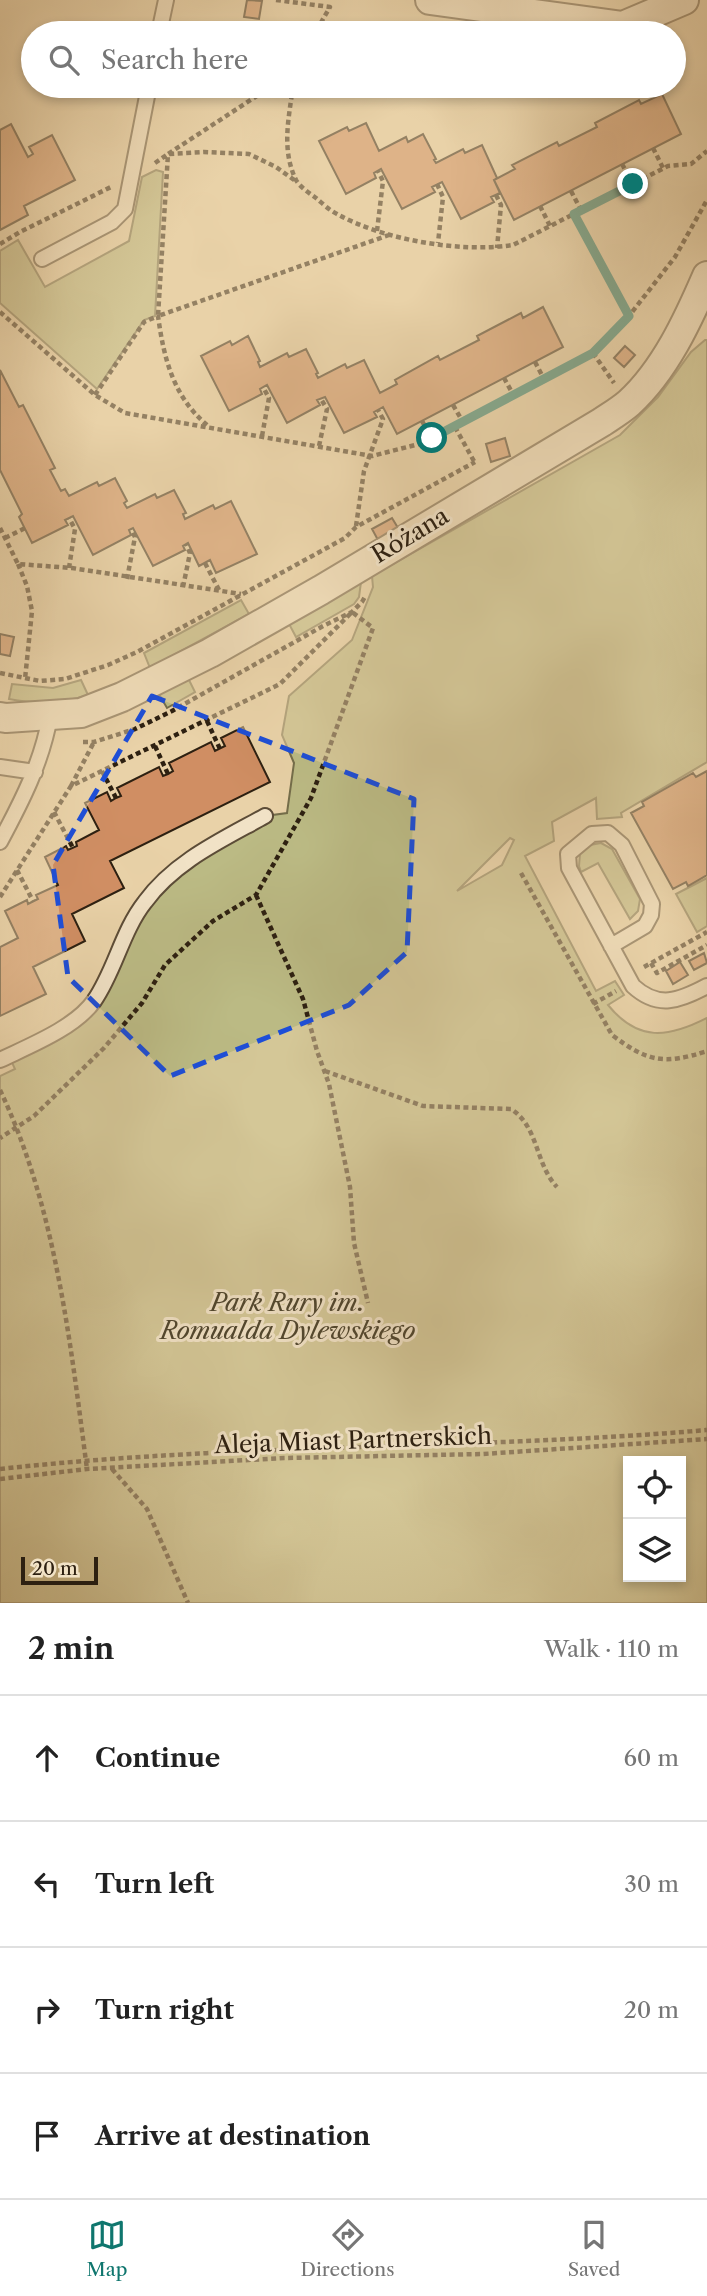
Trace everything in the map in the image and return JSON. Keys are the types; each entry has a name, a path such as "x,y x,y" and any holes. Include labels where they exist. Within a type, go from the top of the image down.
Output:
{"street":[{"path":"430,0 586,21"},
{"path":"635,21 684,0"},
{"name":"Różana","path":"0,717 81,713 122,697 210,653 321,590 602,422 628,404 651,379 699,316 707,276"}],"lane":[{"path":"162,21 166,0"},
{"path":"42,258 112,222 125,209 147,98"},
{"path":"0,842 35,772 46,740 50,716"},
{"path":"0,768 35,772"},
{"path":"0,1060 73,1022 93,1003 144,903 163,882 188,860 265,816"},
{"path":"611,946 645,926 651,915 652,904 622,845 608,833 592,834 568,854 569,868 611,946 633,986 651,999 676,1000 707,986"}],"path":[{"path":"276,0 330,7 322,21"},
{"path":"0,244 132,177 254,98"},
{"path":"291,98 286,134 297,183"},
{"path":"653,148 663,168"},
{"path":"168,154 249,154 276,167 335,214 389,235 497,248 513,245 663,168 691,164 707,151"},
{"path":"168,154 158,316 168,370 177,391 208,426"},
{"path":"622,164 633,184"},
{"path":"377,230 383,181 378,171"},
{"path":"437,184 443,197 438,243"},
{"path":"571,191 581,210"},
{"path":"496,195 501,205 497,248"},
{"path":"0,312 95,395 125,413 372,456 396,452 432,438 593,353 629,316 675,257 707,200"},
{"path":"540,206 550,226"},
{"path":"574,214 629,316"},
{"path":"95,395 145,322 389,235"},
{"path":"593,353 604,368"},
{"path":"535,362 544,379"},
{"path":"504,378 514,396"},
{"path":"262,436 269,398 263,387"},
{"path":"318,446 327,409 321,399"},
{"path":"453,405 464,423"},
{"path":"356,527 364,471 372,456 383,419 378,410"},
{"path":"422,421 432,438"},
{"path":"454,427 471,455"},
{"path":"0,673 25,679 65,679 108,665 242,595 345,538 356,527 475,462"},
{"path":"69,518 75,529 69,568"},
{"path":"0,528 27,586 32,611 25,679"},
{"path":"5,538 24,528"},
{"path":"127,579 135,537 131,529"},
{"path":"183,586 190,553 186,544"},
{"path":"205,563 220,592"},
{"path":"18,564 69,568 242,595"},
{"path":"0,1138 34,1116 104,1048 142,1003 165,965 213,921 256,895 311,798 373,628 352,612 280,684 71,786"},
{"path":"206,720 220,748"},
{"path":"0,897 71,786 94,742"},
{"path":"155,746 168,774"},
{"path":"102,771 116,799"},
{"path":"54,812 73,848"},
{"path":"17,870 33,901"},
{"path":"521,873 612,1035 634,1052 664,1060 707,1051"},
{"path":"256,895 303,999 324,1070 341,1137 350,1187 354,1243 368,1303"},
{"path":"699,950 693,940 707,932"},
{"path":"651,963 657,973 707,945"},
{"path":"324,1070 422,1106 511,1109 520,1115 530,1128 546,1175 557,1187"},
{"path":"0,1090 31,1166 45,1216 73,1355 74,1382 87,1469"},
{"path":"0,1469 86,1460 343,1447 568,1440 707,1430"},
{"name":"Aleja Miast Partnerskich","path":"0,1479 87,1469 284,1458 482,1454 707,1439"},
{"path":"112,1469 147,1509 188,1603"}],"highlighted area":[{"path":"152,696 414,799 407,952 349,1005 170,1076 68,977 53,865"}],"green space":[{"path":"156,170 163,172 155,316 144,320 97,389 0,303 0,251 18,240 45,287 129,241 142,177"},
{"name":"Park Rury im. Romualda Dylewskiego","path":"707,340 707,762 621,813 622,817 597,819 596,798 552,822 554,841 525,856 596,991 615,981 624,995 608,1005 619,1017 642,1031 654,1033 679,1030 707,1018 707,1603 0,1603 0,1076 15,1069 9,1056 73,1022 163,882 265,816 287,813 294,763 282,735 289,696 352,640 373,587 372,576 620,435 658,397 691,352","holes":["510,838 514,840 502,865 457,891"]},
{"path":"361,582 359,597 354,604 296,637 288,622"},
{"path":"241,600 249,614 150,668 144,653"},
{"path":"188,678 195,692 167,708 159,694"},
{"path":"81,680 88,695 78,698 49,702 9,699 12,684 53,688"},
{"path":"601,843 612,849 640,899 638,911 630,919 598,863 581,872 580,854 590,845"},
{"path":"707,878 707,926 697,932 676,894"}],"building":[{"path":"247,0 262,1 259,19 244,17"},
{"path":"654,98 664,98 681,134 514,220 494,180 515,169 512,165 557,142 559,146 597,127 595,123 639,100 641,104"},
{"path":"366,123 379,151 406,137 408,142 423,134 436,163 463,149 465,153 482,145 497,178 494,180 500,193 491,197 494,202 461,219 442,182 432,187 435,192 402,209 381,169 374,173 376,178 346,194 319,141 347,127 349,131"},
{"path":"11,124 28,157 33,154 29,147 52,135 75,180 24,206 28,215 0,230 0,130"},
{"path":"543,307 563,347 397,434 383,407 374,412 377,417 344,433 325,397 317,400 320,405 287,423 267,385 260,389 262,394 229,411 201,356 230,341 232,345 248,336 260,361 260,367 287,353 289,357 306,349 318,378 345,364 347,368 364,360 380,393 397,384 395,380 438,356 440,360 479,340 477,336 521,313 523,318"},
{"path":"625,346 635,355 624,367 614,358"},
{"path":"0,370 19,407 23,405 55,468 50,470 61,491 65,489 69,496 97,482 99,486 115,478 127,501 124,503 127,508 155,494 157,498 174,490 186,513 183,514 185,519 213,505 215,509 231,501 257,554 216,573 210,560 199,566 188,543 183,546 185,550 153,566 133,528 129,530 131,535 93,555 73,516 65,520 68,525 32,543 19,517 22,514 0,470"},
{"path":"505,438 510,456 491,462 486,444"},
{"path":"392,518 398,528 378,540 372,529"},
{"path":"0,634 14,637 10,656 0,654"},
{"path":"243,727 270,782 110,861 124,888 72,914 85,941 33,967 46,994 0,1016 0,947 18,938 5,911 27,900 28,904 38,899 36,895 58,885 45,857 66,846 68,850 77,846 76,842 99,830 85,803 107,792 111,801 121,796 117,788 159,767 163,776 168,774 173,771 169,763 211,742 215,751 225,746 221,738"},
{"path":"707,771 707,875 688,886 686,882 673,889 631,813 644,806 642,802 693,773 696,777"},
{"path":"704,953 707,963 694,970 689,961"},
{"path":"680,962 688,975 673,984 666,971"}],"route":[{"path":"432,438 593,353 629,316 574,214 633,184"}]}
